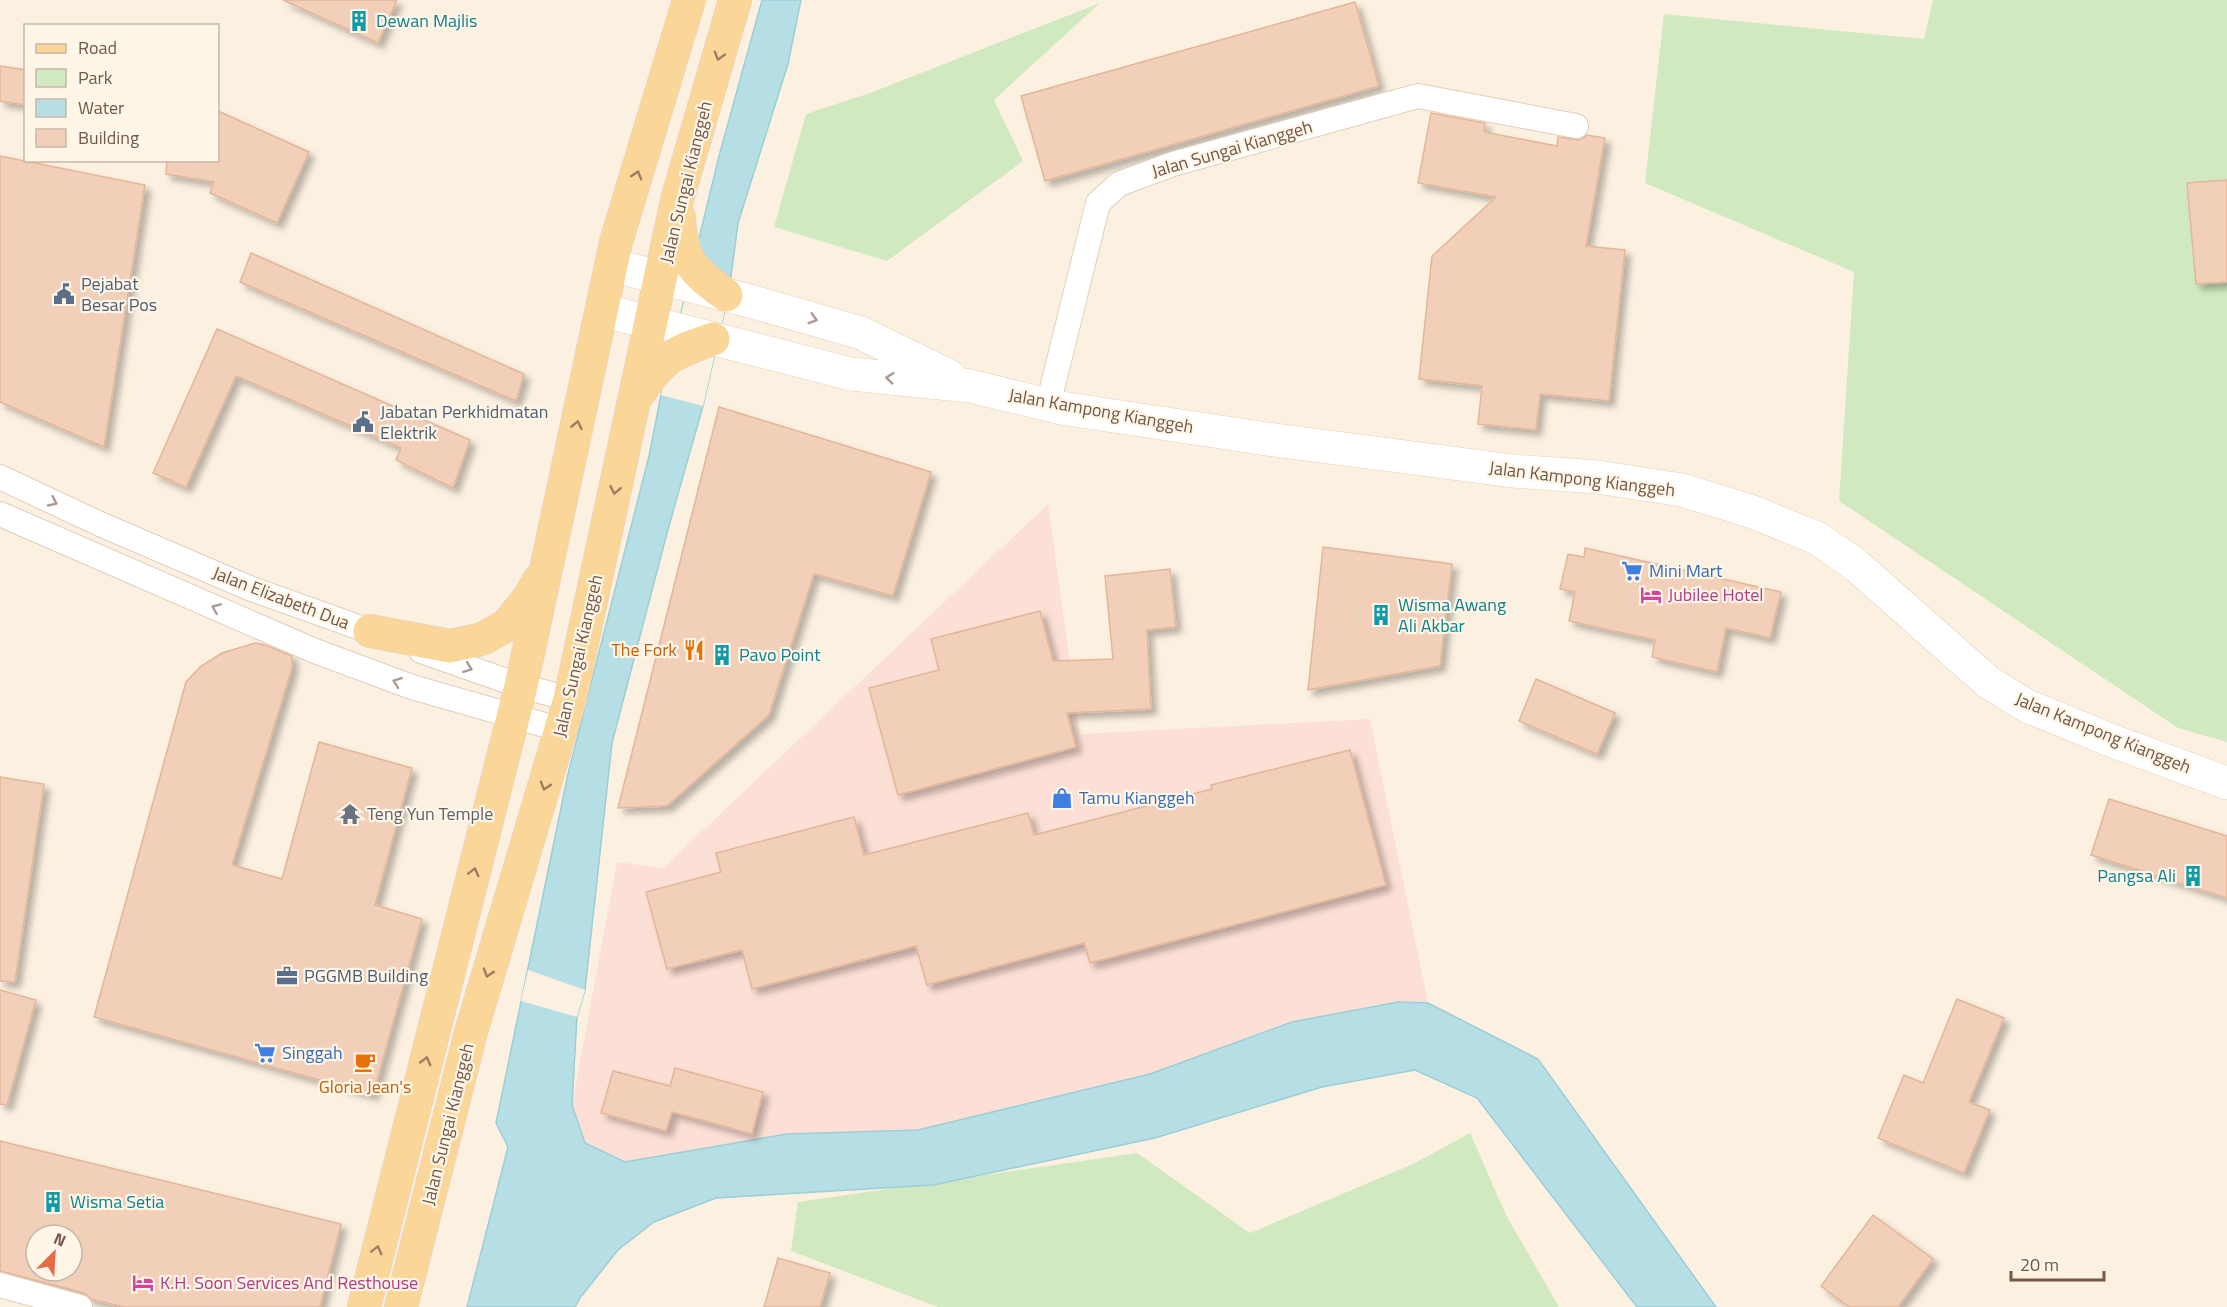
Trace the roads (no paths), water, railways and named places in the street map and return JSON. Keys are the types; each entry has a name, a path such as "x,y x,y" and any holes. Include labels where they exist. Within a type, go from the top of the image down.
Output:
{"main road":[{"name":"Jalan Sungai Kianggeh","path":"364,1307 517,701 620,231 689,0"},
{"name":"Jalan Sungai Kianggeh","path":"401,1307 471,1032 570,699 634,401 664,336 679,276 680,236 677,201 735,0"},
{"path":"612,265 679,276"},
{"name":"Jalan Kampong Kianggeh","path":"679,276 706,280 741,299 861,333 970,386"},
{"path":"601,310 664,336"},
{"name":"Jalan Kampong Kianggeh","path":"664,336 686,348 729,343 851,374 970,386 1048,405 1267,440 1506,470 1597,477 1671,488 1754,512 1819,539 1857,566 1988,682 2027,706 2115,742 2227,783"},
{"path":"370,631 450,646 482,639 507,625 528,599 548,565"}],"street":[{"name":"Jalan Sungai Kianggeh","path":"1048,405 1098,203 1119,184 1173,164 1418,96 1576,126"},
{"name":"Jalan Elizabeth Dua","path":"0,477 100,524 249,588 370,631 517,701 562,730"},
{"name":"Jalan Elizabeth Dua","path":"0,514 315,651 412,687 517,701 570,699"},
{"path":"0,1285 80,1307"}],"water":[{"path":"762,0 801,0 788,64 738,223 729,292 703,406 612,743 585,990 577,1017 572,1105 585,1143 625,1162 787,1134 918,1130 1150,1074 1292,1022 1398,1002 1428,1003 1538,1059 1716,1307 1637,1307 1477,1098 1415,1070 1322,1087 1155,1138 933,1185 716,1198 654,1222 618,1250 575,1307 467,1307 508,1147 496,1123 568,774 649,456 661,395 719,156"}],"place":[{"name":"Dewan Majlis","path":"359,21"},
{"name":"Pejabat Besar Pos","path":"64,294"},
{"name":"Jabatan Perkhidmatan Elektrik","path":"363,422"},
{"name":"Mini Mart","path":"1632,571"},
{"name":"Jubilee Hotel","path":"1651,595"},
{"name":"Wisma Awang Ali Akbar","path":"1381,615"},
{"name":"The Fork","path":"694,650"},
{"name":"Pavo Point","path":"722,655"},
{"name":"Tamu Kianggeh","path":"1062,798"},
{"name":"Teng Yun Temple","path":"350,814"},
{"name":"Pangsa Ali","path":"2193,876"},
{"name":"PGGMB Building","path":"287,976"},
{"name":"Singgah","path":"265,1053"},
{"name":"Gloria Jean's","path":"365,1062"},
{"name":"Wisma Setia","path":"53,1202"},
{"name":"K.H. Soon Services And Resthouse","path":"143,1283"}]}
